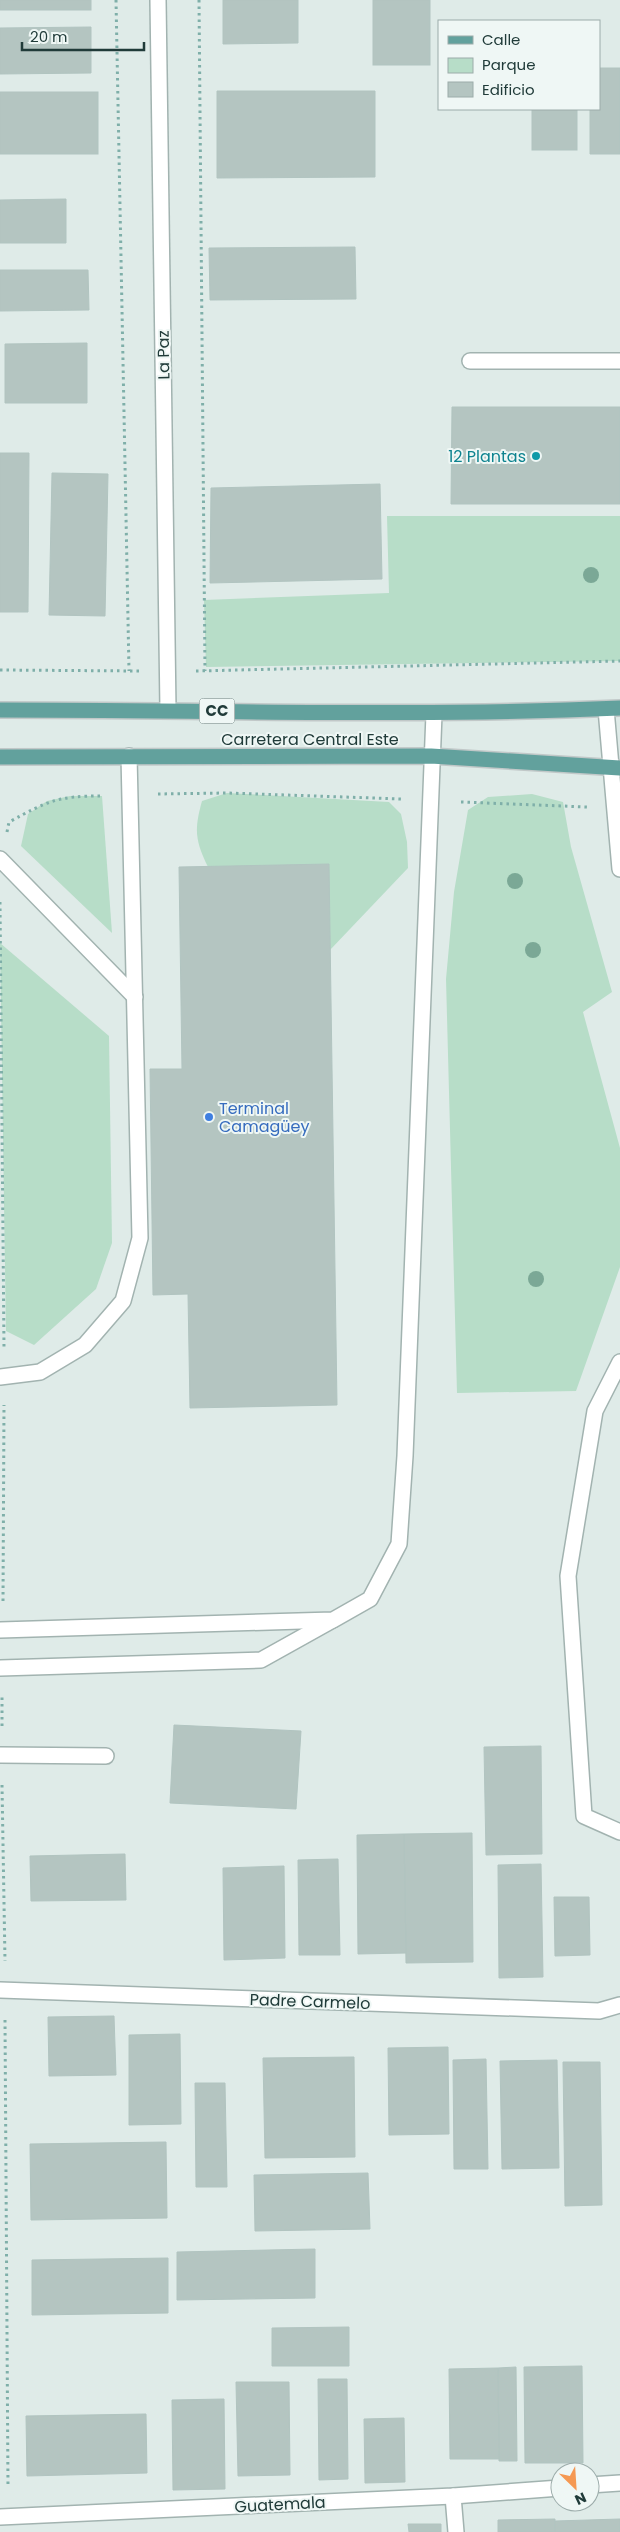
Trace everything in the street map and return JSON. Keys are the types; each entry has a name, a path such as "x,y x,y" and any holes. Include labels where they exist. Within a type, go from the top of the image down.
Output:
{"main road":[{"name":"Carretera Central Este","path":"0,710 168,710 434,714 613,708"},
{"name":"Carretera Central Este","path":"0,757 431,756 616,767"}],"street":[{"name":"La Paz","path":"158,0 168,710"},
{"path":"470,361 620,361"},
{"path":"613,708 620,869"},
{"path":"1,1668 261,1660 370,1599 399,1544 405,1456 429,800 434,714"},
{"path":"2,1377 40,1372 86,1345 124,1301 140,1238 129,756"},
{"path":"0,859 135,997"},
{"path":"620,1362 595,1411 568,1576 584,1816 620,1832"},
{"path":"1,1630 333,1620"},
{"path":"1,1755 106,1756"},
{"name":"Padre Carmelo","path":"3,1990 599,2011 620,2006"},
{"path":"600,2484 620,2483"},
{"name":"Guatemala","path":"4,2517 453,2496 550,2489"},
{"path":"453,2496 456,2532"}],"path":[{"path":"116,0 129,671"},
{"path":"198,0 205,671"},
{"path":"0,670 167,672 620,661"},
{"path":"1,1630 0,859 9,822 47,801 70,796 130,794 227,794 616,808"},
{"path":"1,1668 4,2517"}],"green space":[{"path":"387,516 620,516 620,661 206,667 204,600 389,593"},
{"path":"227,793 389,802 401,814 407,842 408,868 330,950 208,867 200,849 197,835 202,801"},
{"path":"532,794 563,802 571,847 612,992 583,1012 620,1148 620,1267 576,1391 457,1393 446,979 454,892 468,810 488,797"},
{"path":"70,796 102,796 112,933 21,846 28,814 47,801"},
{"path":"0,943 109,1036 112,1243 96,1289 34,1345 6,1331"}],"building":[{"path":"0,0 91,0 91,10 0,10"},
{"path":"223,0 298,0 298,43 223,44"},
{"path":"373,0 430,0 430,65 373,65"},
{"path":"91,27 91,73 0,74 0,28"},
{"path":"600,68 620,68 620,154 590,154 590,110 600,110"},
{"path":"217,91 375,91 375,177 217,178"},
{"path":"0,92 98,92 98,154 0,154"},
{"path":"532,110 577,110 577,150 532,150"},
{"path":"66,199 66,243 0,243 0,200"},
{"path":"355,247 356,299 210,300 209,248"},
{"path":"0,270 88,270 89,310 0,311"},
{"path":"87,343 87,403 5,403 5,344"},
{"name":"12 Plantas","path":"452,407 620,407 620,504 451,504"},
{"path":"0,453 29,453 28,612 0,612"},
{"path":"52,473 108,474 105,616 49,615"},
{"path":"380,484 382,579 210,583 211,488"},
{"path":"329,864 337,1405 190,1408 188,1294 153,1295 150,1069 182,1069 179,867"},
{"path":"174,1725 301,1731 296,1809 170,1803"},
{"path":"541,1746 542,1854 486,1855 484,1747"},
{"path":"472,1833 473,1962 406,1963 404,1834"},
{"path":"404,1834 406,1953 358,1954 357,1835"},
{"path":"125,1854 126,1900 31,1901 30,1856"},
{"path":"338,1859 340,1955 299,1955 298,1860"},
{"path":"541,1864 543,1977 499,1978 498,1865"},
{"path":"284,1866 285,1958 224,1960 223,1868"},
{"path":"554,1897 589,1897 590,1955 555,1956"},
{"path":"114,2016 116,2075 49,2076 48,2017"},
{"path":"180,2034 181,2124 129,2125 129,2035"},
{"path":"448,2047 449,2134 389,2135 388,2048"},
{"path":"354,2057 355,2157 265,2158 263,2058"},
{"path":"486,2059 488,2169 454,2169 453,2060"},
{"path":"557,2060 559,2168 502,2169 500,2061"},
{"path":"563,2062 600,2062 602,2205 565,2206"},
{"path":"195,2083 225,2083 227,2187 196,2187"},
{"path":"166,2142 167,2218 31,2220 30,2144"},
{"path":"368,2173 370,2229 255,2231 254,2175"},
{"path":"315,2249 315,2298 177,2300 177,2252"},
{"path":"168,2258 168,2313 32,2315 32,2260"},
{"path":"349,2327 349,2366 272,2366 272,2328"},
{"path":"582,2366 583,2462 525,2463 524,2367"},
{"path":"516,2367 517,2461 499,2461 498,2368"},
{"path":"498,2368 499,2459 450,2459 449,2369"},
{"path":"318,2379 347,2379 348,2479 319,2480"},
{"path":"236,2382 289,2382 290,2475 238,2476"},
{"path":"224,2399 225,2489 173,2490 172,2400"},
{"path":"146,2414 147,2473 27,2476 26,2416"},
{"path":"404,2418 405,2482 365,2483 364,2419"},
{"path":"555,2519 555,2532 498,2532 498,2520"},
{"path":"620,2519 620,2532 555,2532 555,2521"},
{"path":"408,2524 441,2524 441,2532 409,2532"}],"place":[{"name":"12 Plantas","path":"536,456"},
{"name":"Terminal Camagüey","path":"209,1117"}]}
